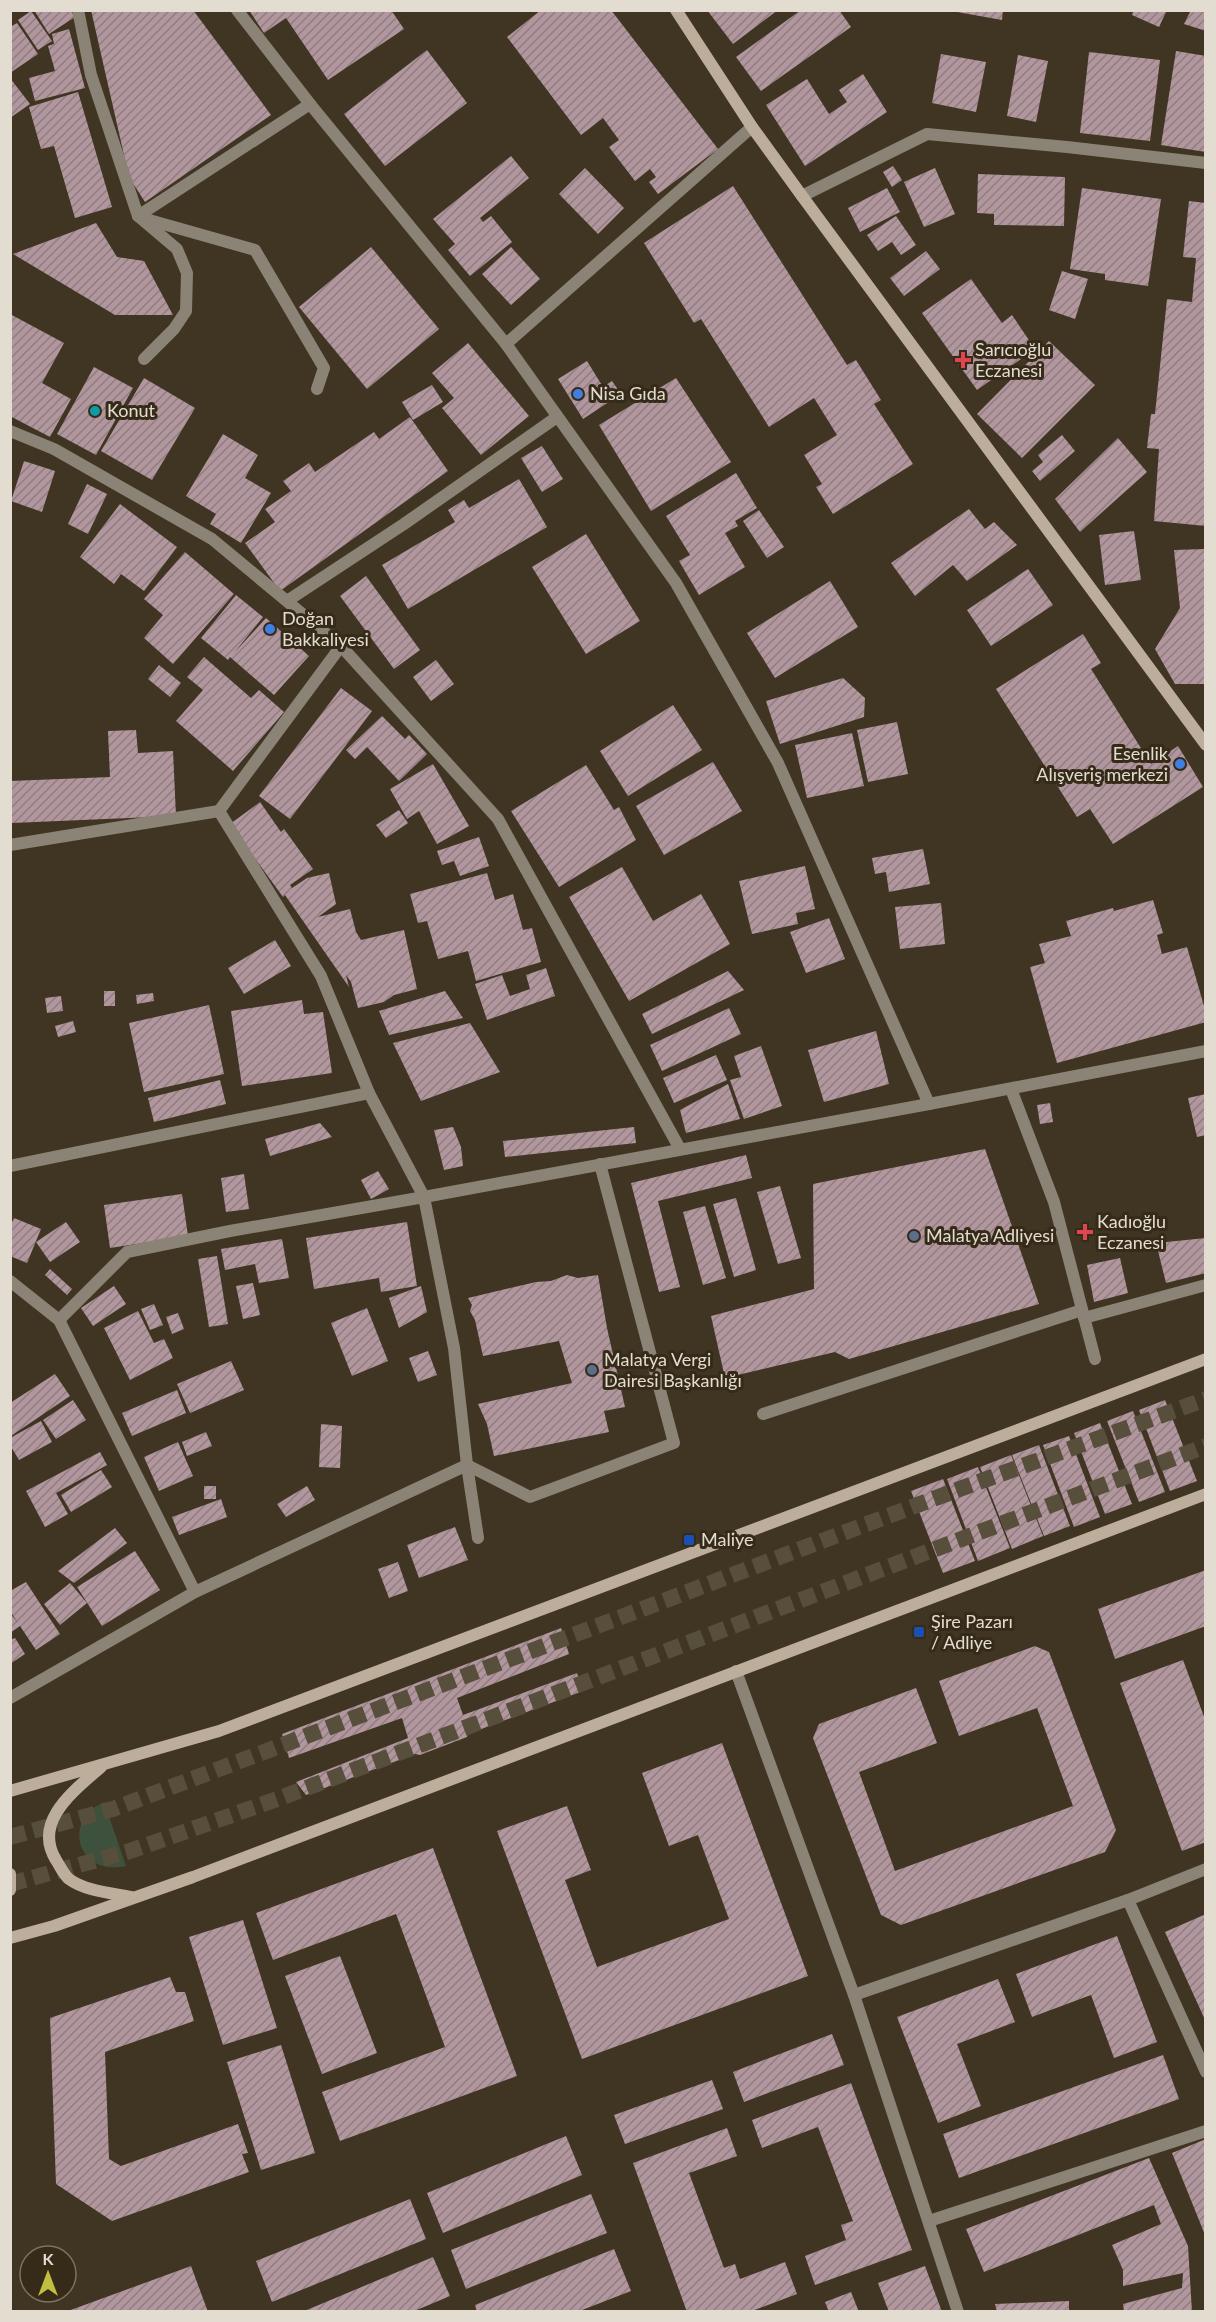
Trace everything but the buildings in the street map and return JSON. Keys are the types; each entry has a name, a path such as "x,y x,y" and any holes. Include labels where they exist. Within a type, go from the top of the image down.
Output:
{"main road":[{"path":"676,10 752,127 801,196 1206,745"},
{"path":"10,1791 219,1731 1206,1359"},
{"path":"10,1938 54,1926 193,1877 1206,1494"},
{"path":"104,1764 55,1812 48,1839 52,1853 68,1879 90,1888 131,1897"},
{"path":"10,1874 10,1890"}],"street":[{"path":"78,10 91,75 138,216 177,249 187,273 186,311 174,329 144,359"},
{"path":"237,10 310,104 506,344 676,583 778,763 929,1104"},
{"path":"138,216 310,104"},
{"path":"506,344 752,127"},
{"path":"801,196 927,134 1067,147 1206,164"},
{"path":"138,216 255,250 324,368 317,389"},
{"path":"287,601 404,524 556,417"},
{"path":"10,431 54,449 212,538 341,646 498,819 680,1149"},
{"path":"10,845 219,812 341,646"},
{"path":"219,812 321,976 369,1094 424,1197 454,1348 478,1538"},
{"path":"59,1320 127,1252 1206,1051"},
{"path":"1011,1089 1054,1202 1095,1359"},
{"path":"10,1166 369,1094"},
{"path":"467,1465 530,1497 675,1443 600,1164"},
{"path":"10,1281 59,1320 195,1592"},
{"path":"763,1414 1083,1314 1206,1285"},
{"path":"10,1698 195,1592 467,1465"},
{"path":"736,1671 854,1995 958,2312"},
{"path":"854,1995 1128,1900 1206,1869"},
{"path":"1128,1900 1206,2072"},
{"path":"928,2221 1206,2131"}],"green space":[{"path":"104,1802 126,1866 110,1867 97,1863 87,1856 81,1846 79,1834 82,1822 90,1811"}],"tunnel":[{"path":"10,1837 113,1809 957,1490 1206,1399"},
{"path":"10,1884 130,1851 283,1797 1206,1446"}],"place":[{"name":"Sarıcıoğlu Eczanesi","path":"963,360"},
{"name":"Nisa Gıda","path":"578,394"},
{"name":"Konut","path":"95,411"},
{"name":"Doğan Bakkaliyesi","path":"270,629"},
{"name":"Esenlik Alışveriş merkezi","path":"1180,764"},
{"name":"Kadıoğlu Eczanesi","path":"1085,1232"},
{"name":"Malatya Adliyesi","path":"914,1236"},
{"name":"Malatya Vergi Dairesi Başkanlığı","path":"592,1370"},
{"name":"Maliye","path":"689,1540"},
{"name":"Şire Pazarı / Adliye","path":"919,1632"}]}
